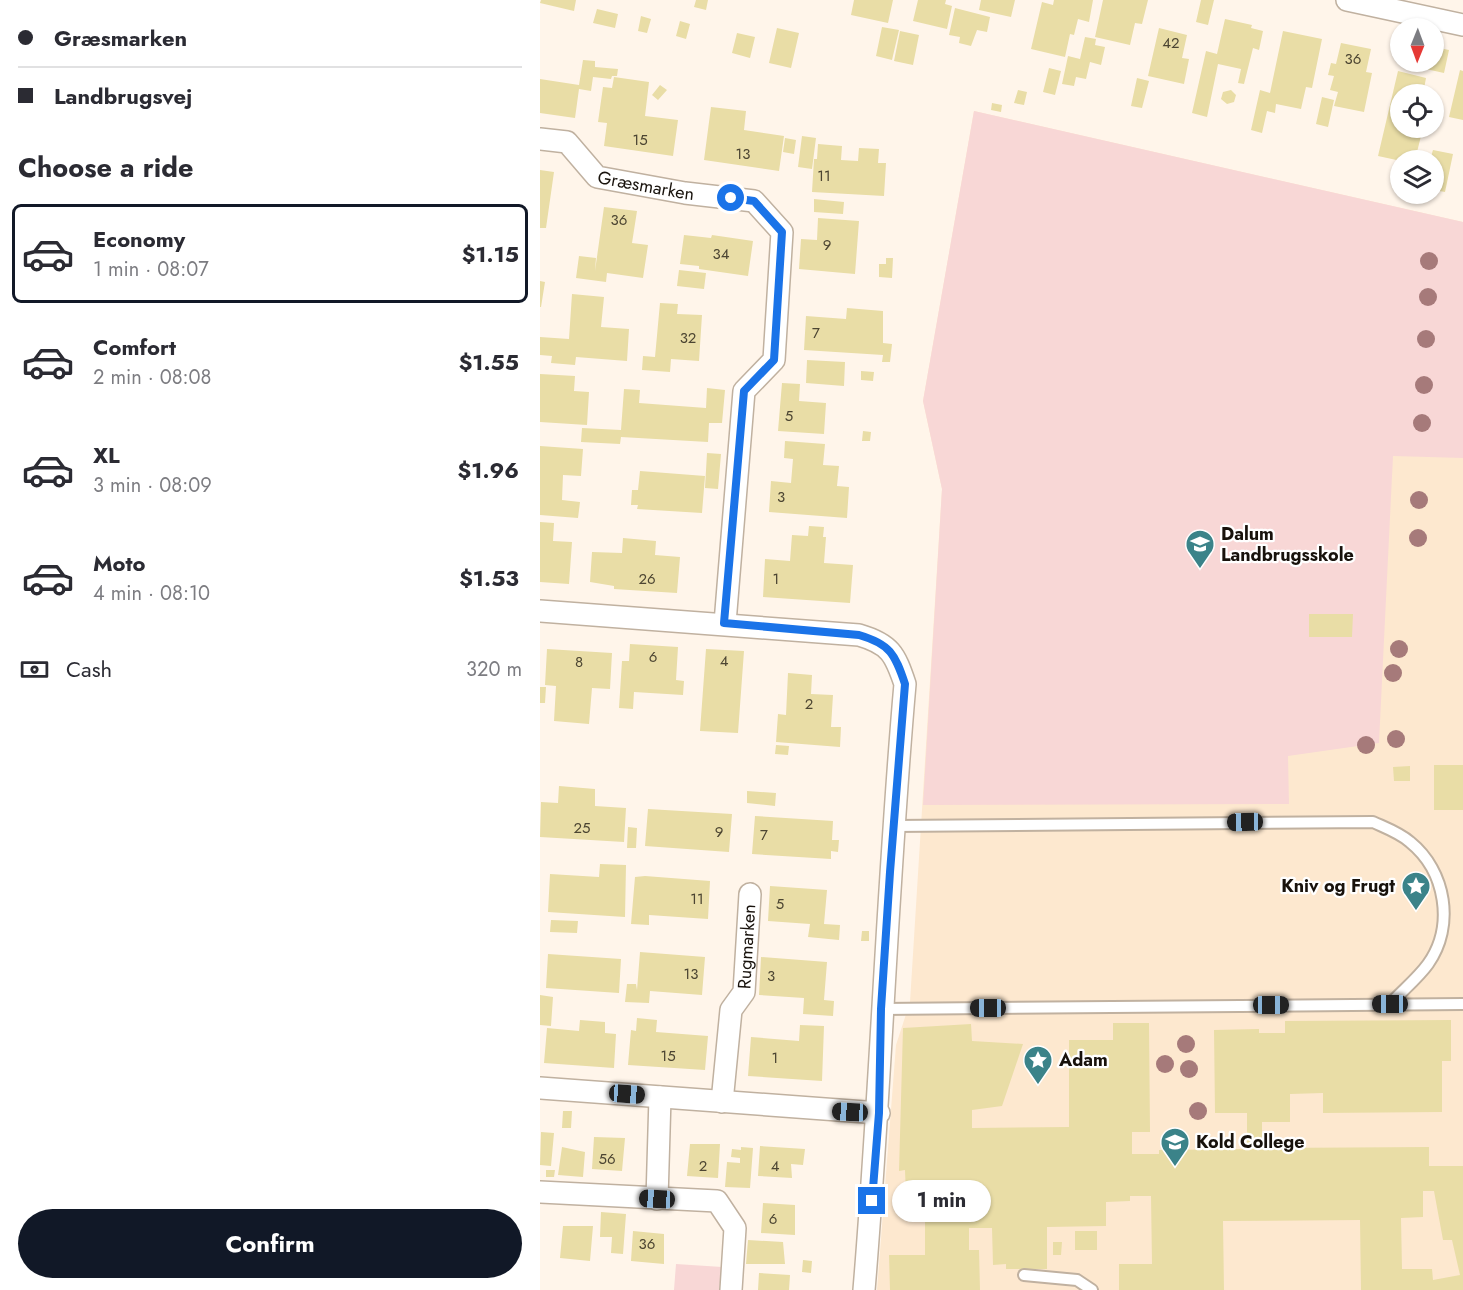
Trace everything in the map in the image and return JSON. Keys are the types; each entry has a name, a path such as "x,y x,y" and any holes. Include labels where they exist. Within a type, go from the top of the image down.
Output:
{"street":[{"path":"1347,0 1463,25"},
{"name":"Græsmarken","path":"540,139 567,142 597,177 685,193 754,201 782,232 774,360 744,391 724,623"},
{"path":"540,611 724,623 859,635 888,647 898,662 905,684 881,1009 879,1113 864,1290"},
{"name":"Rugmarken","path":"722,1102 731,1010 744,992 750,894"},
{"path":"540,1088 879,1113"},
{"path":"657,1199 660,1096"},
{"path":"540,1192 717,1201 735,1228 731,1290"}],"lane":[{"path":"893,826 1373,822 1410,842 1422,854 1433,868 1443,898 1441,930 1428,964 1390,1004"},
{"path":"881,1009 1463,1004"},
{"path":"1023,1275 1077,1280 1092,1290"}],"shaded area":[{"name":"Dalum Landbrugsskole","path":"974,111 1463,222 1463,1290 877,1290 896,1045 910,1002 942,489 923,401"},
{"name":"Dalum Landbrugsskole","path":"974,111 1463,222 1463,458 1393,456 1379,743 1288,756 1289,804 923,805 942,489 923,401"},
{"path":"676,1264 722,1267 719,1290 674,1290"}],"building":[{"path":"541,0 576,0 574,11 540,3"},
{"path":"696,0 708,0 706,10 694,7"},
{"path":"854,0 893,0 888,23 851,15"},
{"path":"918,0 946,0 945,4 952,6 947,29 913,21"},
{"path":"981,0 1015,0 1011,17 979,10"},
{"path":"1054,0 1093,0 1089,22 1078,19 1074,35 1070,34 1065,57 1031,49 1042,2 1053,5"},
{"path":"1103,0 1148,0 1142,24 1135,23 1130,45 1095,37"},
{"path":"1201,0 1214,0 1208,25 1196,22"},
{"path":"955,8 990,17 987,32 977,30 971,46 959,43 960,37 949,35"},
{"path":"597,9 618,14 615,28 593,23"},
{"path":"641,16 651,19 647,33 638,31"},
{"path":"1225,19 1252,25 1251,28 1263,31 1259,50 1253,48 1244,84 1238,83 1241,69 1218,64 1207,117 1192,113 1206,51 1217,54"},
{"path":"680,21 690,24 686,39 676,36"},
{"path":"882,27 899,30 892,60 876,56"},
{"path":"777,28 799,33 791,68 769,63"},
{"path":"1159,28 1187,35 1182,58 1189,59 1184,84 1148,76"},
{"path":"900,31 919,35 913,65 894,61"},
{"path":"1283,31 1322,39 1312,88 1306,87 1301,109 1276,104 1275,113 1267,111 1262,133 1251,130 1260,90 1270,93"},
{"path":"737,33 755,37 750,58 732,53"},
{"path":"1085,37 1096,39 1095,45 1105,47 1101,65 1090,62 1086,79 1076,77 1074,86 1062,84 1068,56 1080,59"},
{"path":"1341,43 1371,49 1366,72 1372,73 1364,112 1334,106 1338,92 1330,90 1334,76 1328,75 1331,63 1336,64"},
{"path":"1444,49 1449,50 1444,73 1440,72 1444,72"},
{"path":"583,60 595,61 595,67 618,69 617,76 612,76 611,79 593,77 591,91 579,89 575,118 540,113 540,79 579,85"},
{"path":"1049,68 1061,71 1055,95 1043,92"},
{"path":"1460,70 1463,71 1463,120 1449,117"},
{"path":"1398,72 1426,78 1425,84 1395,84"},
{"path":"614,77 649,82 645,116 678,120 673,156 604,146 607,123 598,122 603,87 612,88"},
{"path":"1137,78 1149,81 1142,108 1131,106"},
{"path":"660,85 667,90 658,100 652,95"},
{"path":"1018,90 1027,92 1024,105 1014,103"},
{"path":"1231,90 1236,95 1234,102 1227,104 1221,99 1223,92"},
{"path":"1322,97 1334,100 1328,127 1316,124"},
{"path":"992,103 1002,105 1001,112 991,110"},
{"path":"1390,105 1390,138 1420,138 1418,150 1390,150 1390,159 1378,156"},
{"path":"711,107 746,111 744,130 784,136 779,171 704,160"},
{"path":"802,136 816,138 812,169 798,167"},
{"path":"785,138 796,140 794,154 783,152"},
{"path":"818,144 842,146 841,160 858,161 859,148 879,149 878,163 886,163 884,196 812,192 814,159 817,159"},
{"path":"1444,152 1453,154 1444,192"},
{"path":"540,170 554,172 546,228 540,228"},
{"path":"814,199 844,202 843,214 814,212"},
{"path":"604,207 637,211 632,243 648,245 643,278 607,273 606,282 576,278 579,256 596,258 595,271"},
{"path":"818,218 859,221 855,274 799,269 801,239 817,240"},
{"path":"684,235 711,238 712,235 753,241 748,276 680,264"},
{"path":"886,258 893,258 892,278 879,277 879,264 886,264"},
{"path":"679,270 706,273 704,289 677,286"},
{"path":"540,281 545,282 541,307 540,307"},
{"path":"572,294 604,297 601,327 629,329 627,361 576,357 575,365 551,363 552,356 540,355 540,337 569,339"},
{"path":"660,303 678,304 677,314 702,315 699,361 671,359 670,372 642,370 643,356 655,357"},
{"path":"847,308 883,311 883,343 892,344 890,362 882,362 883,355 804,350 806,316 846,319"},
{"path":"807,360 845,362 844,386 806,383"},
{"path":"861,371 874,372 873,381 861,380"},
{"path":"540,374 575,376 574,391 589,392 587,425 540,422"},
{"path":"782,383 800,384 799,401 826,403 824,434 778,431"},
{"path":"707,388 725,390 722,423 709,423 708,442 621,437 620,444 581,442 582,428 621,430 624,389 640,390 639,403 706,408"},
{"path":"863,431 871,432 870,441 862,441"},
{"path":"785,441 825,444 823,465 839,466 837,486 849,487 847,518 769,512 771,481 791,483 793,459 784,458"},
{"path":"540,446 583,449 581,476 563,475 562,500 580,502 578,518 540,515"},
{"path":"707,453 721,454 718,489 705,488"},
{"path":"640,471 705,476 702,513 637,509 638,505 631,505 632,490 638,490"},
{"path":"540,522 554,523 553,541 572,542 569,584 540,582"},
{"path":"809,526 824,527 823,537 826,537 824,563 853,565 850,603 763,597 765,559 790,561 792,535 808,536"},
{"path":"623,538 656,541 655,555 680,557 677,593 614,589 614,586 590,582 592,552 622,553"},
{"path":"1309,614 1353,614 1352,637 1309,637"},
{"path":"630,644 678,647 676,680 684,681 683,695 634,692 633,709 619,708 622,661 629,661"},
{"path":"547,649 612,653 610,689 592,688 589,724 554,721 556,686 545,685"},
{"path":"706,649 744,651 738,733 700,731"},
{"path":"788,673 812,675 811,694 833,695 831,727 841,727 840,747 776,742 778,714 786,715"},
{"path":"540,687 546,687 545,703 540,703"},
{"path":"776,745 789,746 788,755 775,754"},
{"path":"1434,765 1463,765 1463,810 1434,810"},
{"path":"1410,766 1410,781 1394,781 1393,767"},
{"path":"559,786 595,789 595,806 626,808 624,842 540,837 541,802 558,803"},
{"path":"747,791 776,793 775,806 747,803"},
{"path":"648,809 732,814 729,852 645,846"},
{"path":"755,816 833,821 832,840 839,840 838,852 831,851 831,859 752,854"},
{"path":"628,827 637,828 636,848 627,848"},
{"path":"600,864 626,865 625,917 548,912 550,874 599,877"},
{"path":"635,877 710,881 708,919 649,915 649,925 631,924"},
{"path":"770,886 827,890 824,924 840,925 839,940 808,937 810,924 768,921"},
{"path":"551,920 578,921 577,933 550,932"},
{"path":"862,931 869,931 869,941 861,941"},
{"path":"640,952 705,957 702,995 650,991 649,1003 625,1002 627,984 636,984 637,990"},
{"path":"548,954 621,959 619,993 546,988"},
{"path":"761,957 827,962 824,1000 834,1001 833,1016 803,1014 804,998 759,995"},
{"path":"540,995 553,997 551,1026 540,1025"},
{"path":"637,1018 657,1020 656,1032 708,1036 705,1070 628,1065 631,1030 636,1031"},
{"path":"580,1020 605,1022 605,1033 616,1034 614,1068 544,1063 547,1028 579,1031"},
{"name":"Kold College","path":"1451,1020 1451,1061 1442,1061 1442,1112 1323,1113 1323,1093 1290,1094 1290,1122 1262,1122 1262,1148 1429,1147 1429,1166 1463,1166 1463,1290 1361,1290 1360,1220 1223,1221 1224,1290 1119,1290 1119,1264 1152,1264 1151,1196 1130,1196 1130,1201 1106,1202 1106,1226 1047,1227 1047,1269 1006,1269 1006,1264 993,1265 992,1228 969,1228 969,1250 979,1250 980,1290 890,1290 889,1255 925,1255 925,1196 906,1197 905,1170 899,1171 903,1028 971,1024 972,1041 1023,1044 1002,1106 972,1110 972,1128 1069,1127 1069,1040 1113,1040 1113,1023 1149,1023 1150,1132 1132,1132 1132,1154 1159,1154 1159,1150 1247,1149 1247,1113 1215,1113 1214,1030 1259,1029 1259,1033 1285,1033 1285,1021","holes":["1423,1191 1434,1191 1443,1240 1452,1240 1460,1275 1433,1280 1432,1269 1402,1269 1401,1218 1423,1217"]},
{"path":"800,1025 824,1026 822,1081 748,1076 751,1037 799,1041"},
{"path":"563,1111 572,1111 571,1128 562,1128"},
{"path":"541,1132 554,1133 551,1166 540,1165"},
{"path":"594,1137 625,1138 622,1171 592,1169"},
{"path":"690,1144 720,1144 718,1178 687,1176"},
{"path":"760,1146 805,1149 803,1165 791,1164 792,1178 758,1176"},
{"path":"562,1147 585,1152 583,1177 558,1175"},
{"path":"741,1147 753,1148 750,1188 725,1187 727,1162 740,1163 740,1158 731,1157 732,1149 741,1150"},
{"path":"546,1170 555,1170 554,1177 546,1177"},
{"path":"763,1203 795,1205 795,1235 761,1233"},
{"path":"601,1212 626,1214 623,1254 611,1253 612,1237 600,1237"},
{"path":"563,1226 593,1226 590,1261 560,1258"},
{"path":"633,1231 664,1234 664,1264 631,1261"},
{"path":"1075,1231 1097,1231 1097,1250 1075,1250"},
{"path":"748,1240 783,1242 785,1264 746,1264"},
{"path":"1053,1242 1062,1242 1061,1255 1053,1255"},
{"path":"803,1260 812,1261 811,1273 802,1272"},
{"path":"759,1273 790,1275 789,1290 758,1290"}],"place":[{"name":"Dalum Landbrugsskole","path":"1200,570"},
{"name":"Kniv og Frugt","path":"1416,912"},
{"name":"Adam","path":"1038,1086"},
{"name":"Kold College","path":"1175,1168"}],"route":[{"path":"731,198 754,201 782,232 774,360 744,391 724,623 859,635 875,640 888,647 898,662 905,684 881,1009 879,1113 872,1201"}]}
